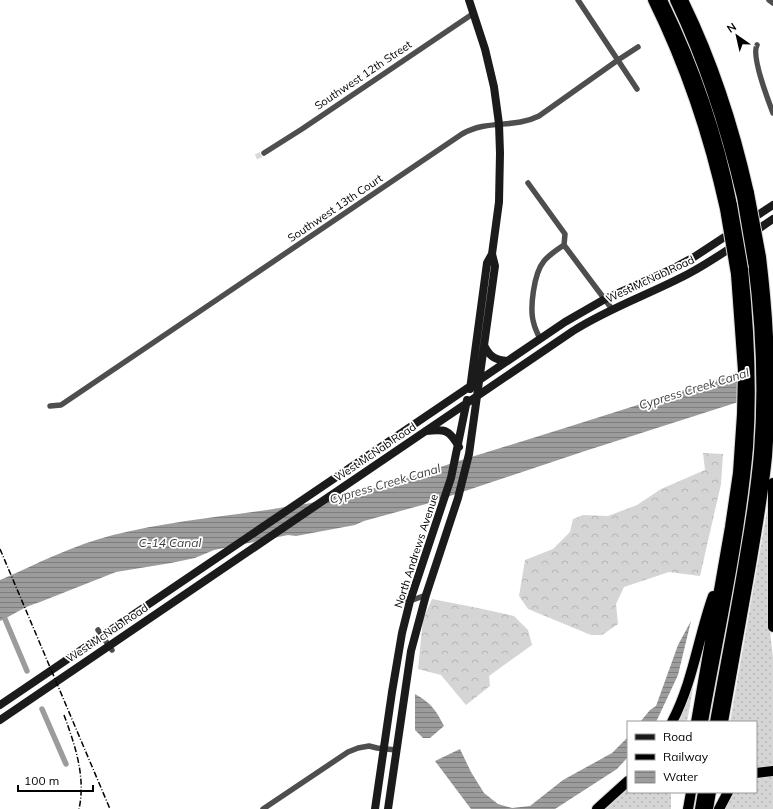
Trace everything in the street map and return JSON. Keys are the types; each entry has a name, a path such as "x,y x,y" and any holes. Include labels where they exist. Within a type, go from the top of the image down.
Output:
{"highway":[{"path":"653,0 675,48 694,98 728,207"},
{"path":"662,0 686,53 705,104 720,156 739,272 746,355 746,413 748,446 742,501 703,721"},
{"path":"675,0 716,101 746,195"},
{"path":"683,0 704,46 721,93 738,148 757,259 766,300 766,458 761,508 723,721"},
{"path":"765,407 773,426"},
{"path":"716,721 752,509 765,407"},
{"path":"696,721 724,564 746,413"},
{"path":"773,483 773,627"},
{"path":"672,721 690,679 709,605 724,564"},
{"path":"757,773 773,771"},
{"path":"597,809 627,782"},
{"path":"681,809 684,793"},
{"path":"688,809 691,793"},
{"path":"700,809 703,793"},
{"path":"708,809 711,793"},
{"path":"720,809 728,793"}],"main road":[{"name":"North Andrews Avenue","path":"388,809 411,652 426,595 458,498 469,454 495,266 492,254 500,195 499,124 494,87 485,49 469,0"},
{"name":"West McNab Road","path":"0,705 100,633 230,550 573,317 605,299 670,270 694,257 773,205"},
{"name":"West McNab Road","path":"0,720 18,706 110,648 352,480 578,328 612,309 671,283 696,270 773,219"},
{"name":"North Andrews Avenue","path":"375,809 407,601 444,503 459,447 470,386 486,263 492,254"},
{"path":"484,347 493,358 507,361"},
{"path":"424,431 446,431 453,437 459,447"},
{"path":"346,471 352,480"},
{"path":"12,697 18,706"}],"street":[{"path":"578,0 637,89"},
{"path":"769,0 773,3"},
{"name":"Southwest 12th Street","path":"264,153 474,13"},
{"path":"757,45 755,49 757,64 773,113"},
{"name":"Southwest 13th Court","path":"50,406 61,405 462,134 476,127 522,123 539,116 638,47"},
{"path":"528,183 565,234 564,245 612,309"},
{"path":"540,339 534,324 532,300 539,269 544,261 564,245"},
{"path":"407,601 426,595"},
{"path":"100,633 110,648"},
{"path":"263,809 348,752 369,746 396,750"}],"green space":[{"path":"703,453 723,454 721,484 700,576 669,572 624,587 616,604 618,624 602,635 591,635 528,609 519,596 525,560 553,549 570,532 573,519 583,515 608,516 637,505 661,489 705,470"},
{"path":"769,499 769,623 773,657 773,769 757,771 757,721 730,721"},
{"path":"432,599 514,616 528,630 532,645 489,676 490,686 466,705 441,675 418,669 423,619"},
{"path":"691,688 693,688 687,721 676,721"},
{"path":"773,774 773,809 724,809 733,793 757,793 757,776"},
{"path":"627,787 627,793 671,793 671,809 603,809"}],"water":[{"name":"C-14 Canal","path":"773,362 773,391 426,504 364,521 355,525 296,536 288,535 214,550 195,558 116,572 29,606 0,621 0,580 55,555 98,539 170,523 287,507 360,492"},
{"path":"691,621 678,675 656,721 641,721 650,710 656,706 678,645"},
{"path":"415,694 432,707 444,726 430,738 423,738 415,730"},
{"path":"627,738 627,758 617,769 555,809 471,809 435,761 460,749 471,772 484,793 498,804 512,808 530,806 563,780 612,753"}],"waterway":[{"path":"5,619 27,671"},
{"path":"42,709 66,764"}],"tunnel":[{"path":"256,157 264,153"}],"railway":[{"path":"0,549 110,809"},
{"path":"64,715 72,738 80,773 81,797 79,809"}],"water label":[{"name":"Cypress Creek Canal","path":"694,389"},
{"name":"Cypress Creek Canal","path":"385,484"}]}
